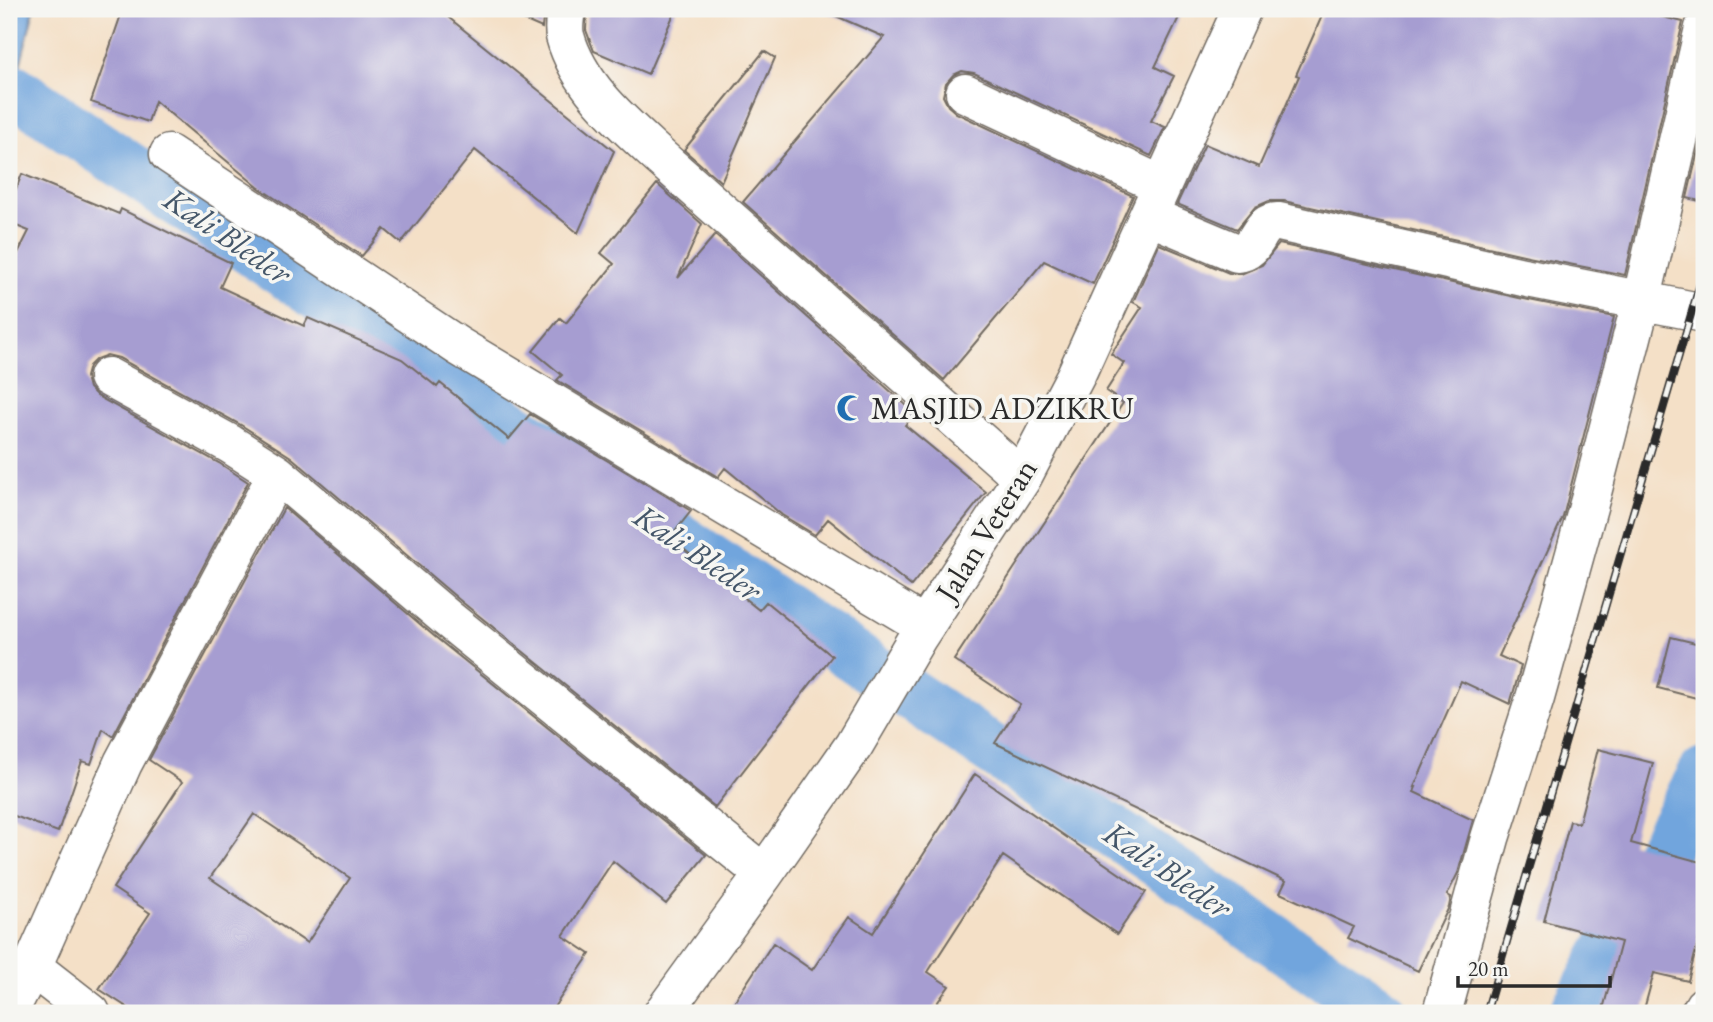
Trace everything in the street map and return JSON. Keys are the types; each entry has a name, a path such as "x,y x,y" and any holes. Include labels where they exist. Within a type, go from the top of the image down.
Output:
{"street":[{"path":"566,9 564,34 580,72 610,110 1022,478"},
{"name":"Jalan Veteran","path":"663,1013 854,745 921,632 1022,478 1076,374 1242,9"},
{"path":"1445,999 1490,838 1539,685 1593,489 1641,302 1704,28"},
{"path":"965,93 1155,201 1237,253 1245,253 1251,249 1265,225 1279,222 1641,302 1704,313"},
{"path":"169,154 458,346 921,632"},
{"path":"108,377 230,444 277,474 448,619 764,874"},
{"path":"9,1011 32,967 122,763 277,474"},
{"path":"32,967 91,1013"},
{"path":"1700,1013 1704,1006"}],"water":[{"path":"9,9 34,9 14,90 9,97"}],"building":[{"path":"123,9 438,9 614,151 578,233 475,150 401,243 384,229 362,256 258,187 155,101 148,122 91,102"},
{"path":"498,9 544,9 542,28"},
{"path":"587,9 676,9 648,74 594,51 586,30"},
{"path":"820,9 1183,9 1155,67 1174,76 1151,121 1165,127 1151,156 974,73 962,71 953,75 946,83 943,96 948,106 956,113 1133,196 1093,284 1044,261 944,380 743,202 884,37"},
{"path":"1325,9 1631,9 1683,22 1625,275 1284,201 1269,201 1255,207 1237,229 1177,204 1205,144 1259,167"},
{"path":"764,51 775,58 721,182 684,150"},
{"path":"1704,125 1704,202 1687,198"},
{"path":"22,174 119,214 121,209 231,263 220,287 304,326 308,318 402,359 437,387 440,383 509,439 530,414 691,511 670,538 759,610 766,602 832,656 715,807 462,602 291,457 241,425 119,358 107,355 96,359 89,366 86,377 89,388 97,396 219,463 248,482 113,736 103,729 91,764 82,761 58,832 9,814 9,271 29,231 9,223 9,206"},
{"path":"657,184 702,224 678,278 715,235 915,413 905,425 986,492 911,586 828,519 815,535 782,515 725,468 718,477 557,380 562,375 533,351 560,318 566,323 614,264 601,253"},
{"path":"1159,244 1229,273 1241,274 1262,265 1279,244 1614,317 1563,517 1499,656 1521,666 1510,704 1461,681 1414,787 1414,792 1473,820 1458,873 1447,895 1451,897 1449,907 1418,971 1348,938 1354,927 1280,893 1286,881 995,743 1020,704 954,660 1123,403 1106,391 1124,363 1111,354 1142,307 1133,302"},
{"path":"284,508 434,636 706,855 666,904 613,861 563,936 590,954 550,1013 136,1013 99,989 150,913 113,888 182,782 149,760","holes":["254,814 350,878 307,943 210,878"]},
{"path":"1671,637 1704,645 1704,700 1658,688"},
{"path":"1598,749 1653,763 1631,843 1704,863 1704,919 1688,981 1654,973 1643,1013 1602,1013 1621,942 1544,921 1570,821 1579,823"},
{"path":"975,774 1146,892 1117,934 1003,856 928,972 949,986 930,1013 727,1013 773,943 812,970 849,917 873,933"}],"waterway":[{"name":"Kali Bleder","path":"14,90 1382,1013"},
{"name":"Kali Bleder","path":"1575,1013 1704,773"}],"railway":[{"path":"1486,1013 1704,270"}],"place":[{"name":"MASJID ADZIKRU","path":"850,408"}]}
